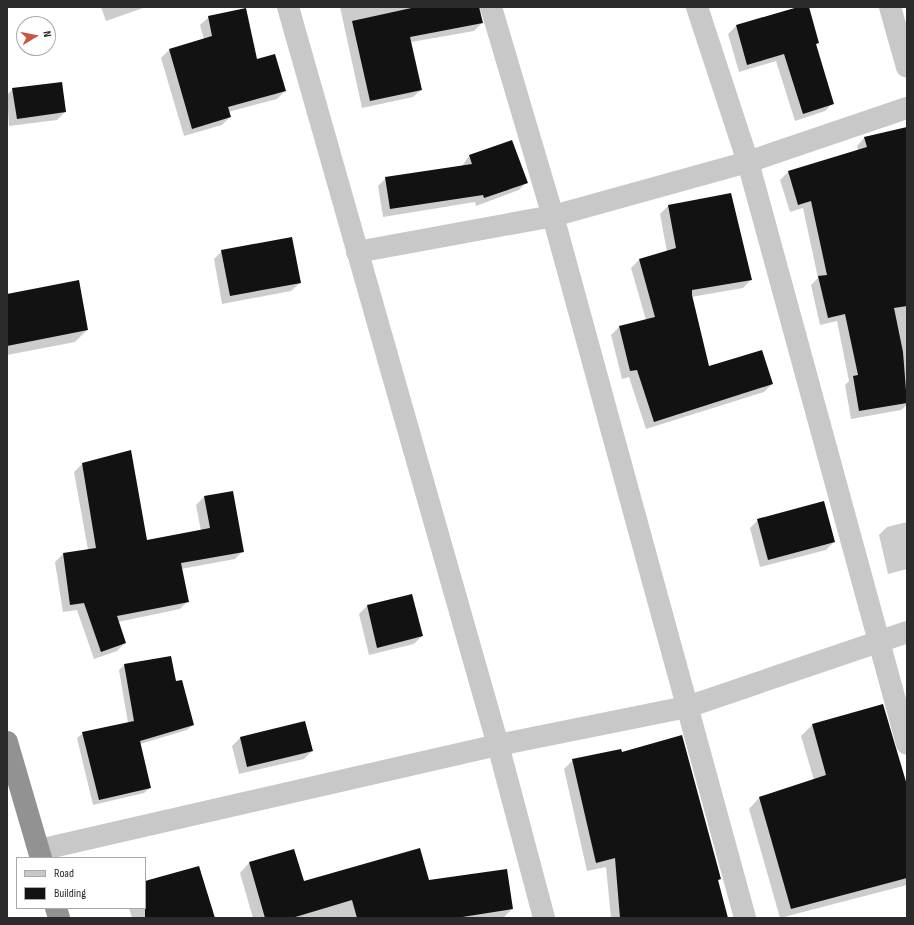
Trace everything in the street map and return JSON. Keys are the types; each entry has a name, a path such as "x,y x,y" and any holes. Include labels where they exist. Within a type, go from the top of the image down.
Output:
{"highway":[{"path":"7,742 40,854"}],"street":[{"path":"288,7 498,744 544,918"},
{"path":"491,7 553,216 745,918"},
{"path":"697,7 748,162 877,641 907,744"},
{"path":"890,7 907,67"},
{"path":"357,252 553,216 748,162 907,108"},
{"path":"40,854 498,744 687,707 907,632"}],"building":[{"path":"416,7 479,7 483,23 410,37 422,90 370,101 352,21"},
{"path":"798,7 809,7 819,43 816,44 834,104 803,114 784,54 747,65 736,25"},
{"path":"246,8 257,59 275,54 286,91 228,107 231,117 192,129 169,49 212,36 208,16"},
{"path":"62,82 66,112 17,119 12,88"},
{"path":"907,127 907,306 894,308 903,352 907,403 859,411 853,376 858,375 845,314 828,318 818,276 827,275 811,201 798,205 788,171 867,147 864,137"},
{"path":"512,140 528,183 484,198 483,195 390,209 385,177 472,164 469,155"},
{"path":"731,193 752,280 692,290 692,295 709,366 762,350 773,384 654,422 637,370 630,371 619,326 655,317 639,259 676,248 668,205"},
{"path":"292,237 301,283 230,296 221,250"},
{"path":"79,280 88,330 7,346 7,294"},
{"path":"131,450 147,540 210,528 204,496 233,491 244,552 181,563 189,602 117,616 126,643 101,652 84,603 70,605 63,553 96,548 82,463"},
{"path":"824,501 835,542 768,560 757,519"},
{"path":"412,594 423,636 377,648 367,605"},
{"path":"171,656 176,681 182,680 194,725 140,741 151,788 99,800 82,732 134,721 124,664"},
{"path":"883,704 907,785 907,878 791,909 759,797 826,775 812,724"},
{"path":"305,721 313,751 247,767 240,737"},
{"path":"682,735 721,879 718,880 728,918 620,918 615,858 596,863 572,759 621,749 622,752"},
{"path":"420,848 429,880 507,869 513,909 456,918 357,918 352,900 292,918 265,918 249,862 294,849 304,881"},
{"path":"199,866 215,918 145,918 146,881"}]}
